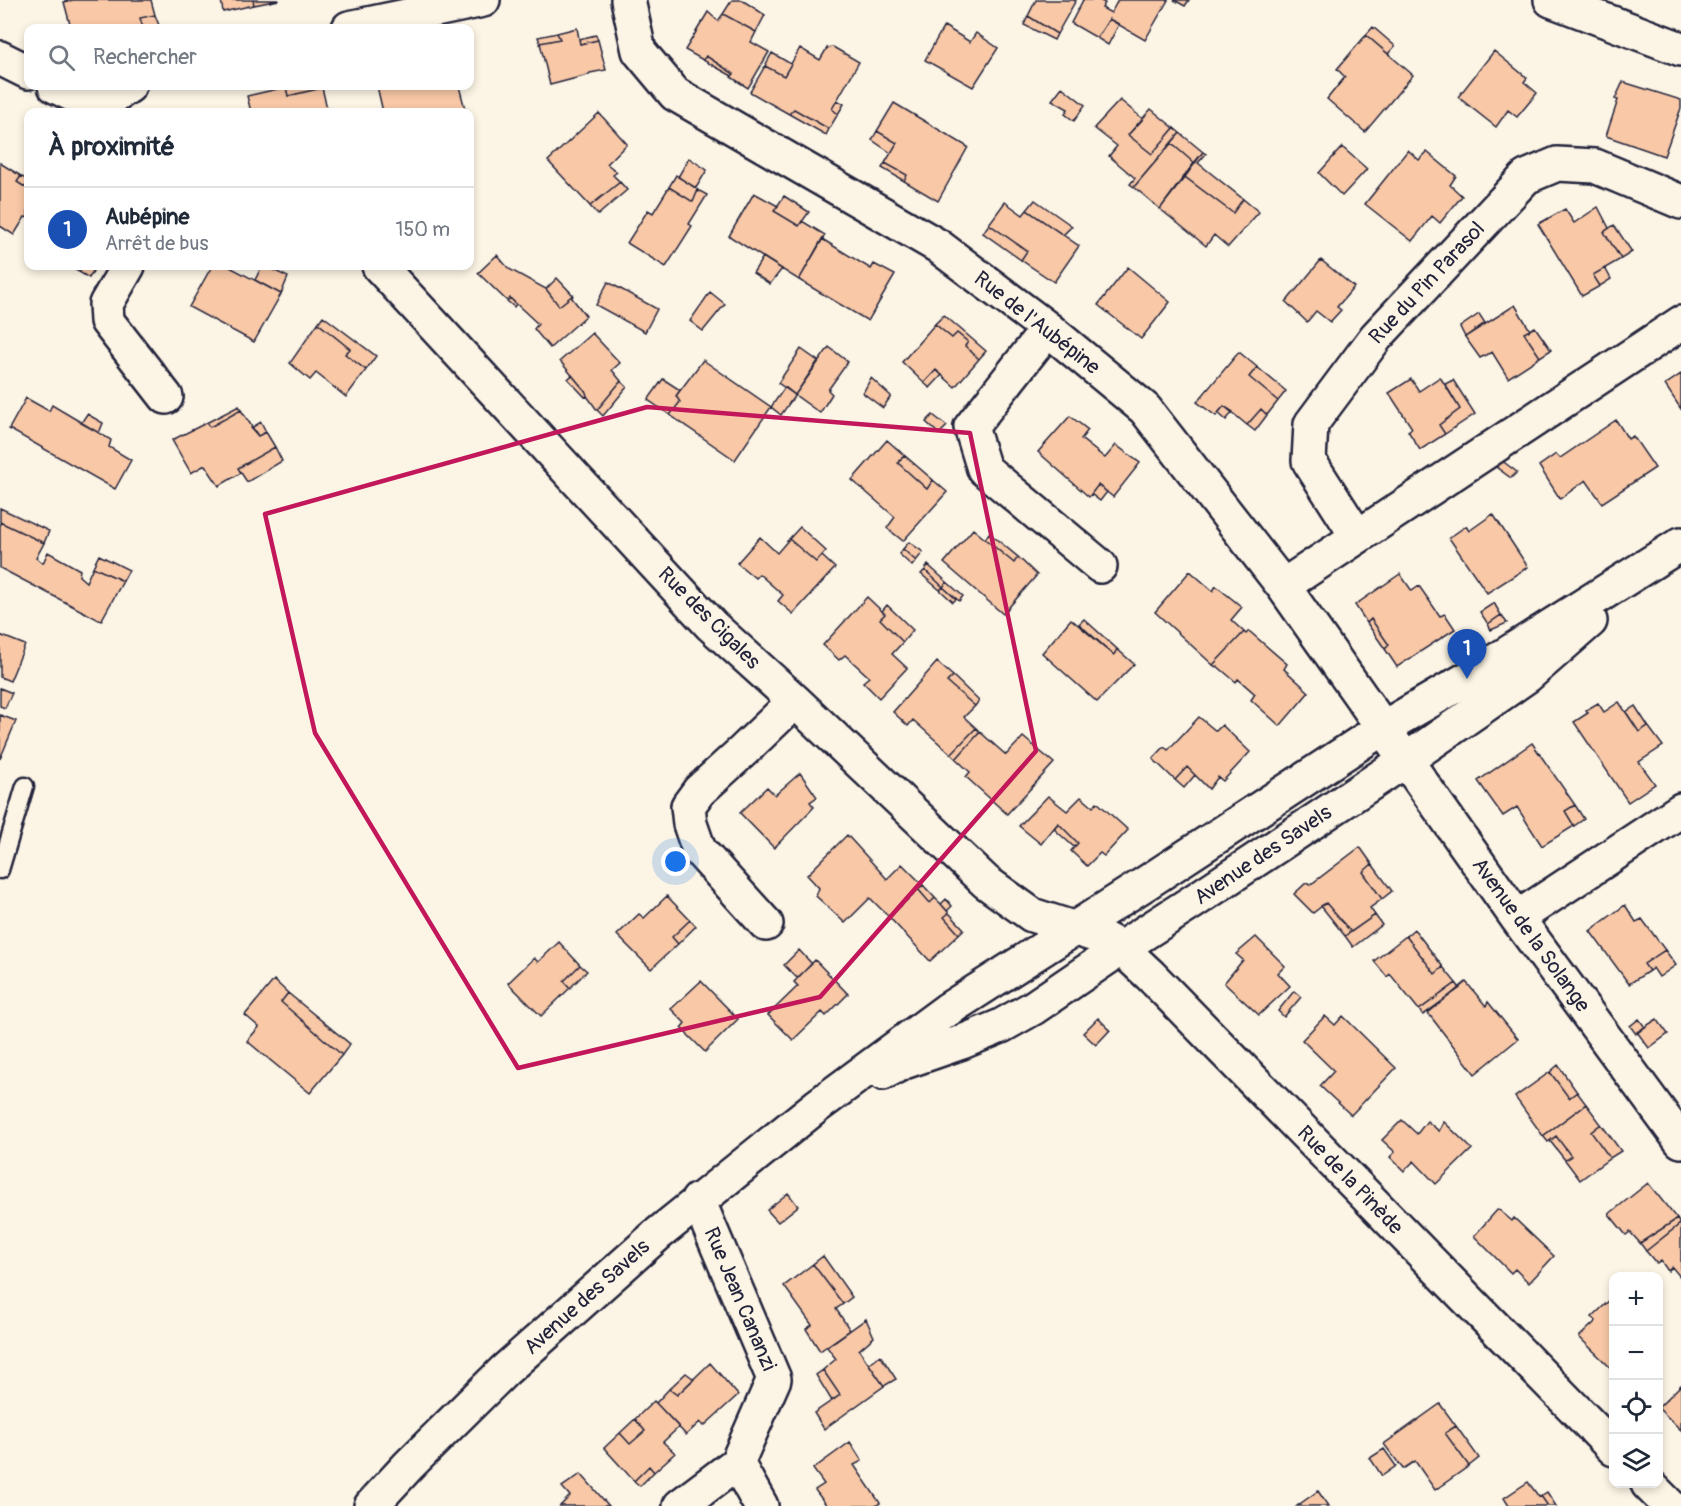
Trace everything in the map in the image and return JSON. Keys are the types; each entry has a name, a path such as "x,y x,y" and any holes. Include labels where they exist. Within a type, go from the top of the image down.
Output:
{"street":[{"path":"369,24 483,0"},
{"name":"Rue de l'Aubépine","path":"628,0 639,51 675,94 938,246 1048,329 1145,409 1283,586 1383,728"},
{"path":"1551,0 1681,49"},
{"path":"0,58 24,70"},
{"path":"63,90 99,108"},
{"path":"105,108 125,90"},
{"name":"Rue du Pin Parasol","path":"1357,536 1309,461 1311,424 1376,337 1526,177 1557,164 1595,166 1681,202"},
{"path":"126,270 106,304 107,321 166,397"},
{"name":"Rue des Cigales","path":"383,270 711,625 795,701 986,882 1032,915 1074,928"},
{"path":"1283,586 1681,323"},
{"path":"1048,329 971,427 984,469 1100,566"},
{"name":"Avenue des Savels","path":"372,1506 409,1465 504,1371 658,1234 818,1106 946,1011 1383,728 1467,679 1678,546"},
{"name":"Avenue des Savels","path":"818,1106 904,1062 1001,1026 1033,1008 1406,760 1527,676 1678,546"},
{"path":"766,924 699,850 690,824 688,806 699,791 795,701"},
{"name":"Avenue de la Solange","path":"1383,728 1517,918 1681,1141"},
{"path":"1517,918 1681,810"},
{"name":"Rue de la Pinède","path":"1074,928 1101,937 1121,948 1150,975 1609,1444"},
{"name":"Rue Jean Cananzi","path":"680,1506 737,1463 774,1379 698,1200"},
{"path":"737,1463 761,1506"},
{"path":"1652,1488 1670,1506"}],"lane":[{"path":"0,870 25,786"}],"highlighted area":[{"path":"647,407 970,433 1036,751 820,997 518,1068 315,733 265,514"}],"building":[{"path":"151,0 155,15 140,18 142,24 70,24 64,2"},
{"path":"221,0 253,0 254,5 223,12"},
{"path":"253,0 279,0 254,5"},
{"path":"732,0 742,0 765,15 756,32 723,14"},
{"path":"1036,0 1076,0 1057,34 1028,16"},
{"path":"1083,0 1099,0 1105,3 1102,8 1111,13 1118,0 1168,0 1145,40 1109,19 1097,38 1071,23"},
{"path":"1174,0 1189,0 1185,6"},
{"path":"708,12 718,21 723,14 756,32 751,42 769,52 748,88 731,77 734,74 706,56 703,60 685,50"},
{"path":"155,15 158,24 142,24 140,18"},
{"path":"1028,16 1057,34 1054,40 1024,25"},
{"path":"1109,19 1119,24 1108,45 1097,38"},
{"path":"944,26 970,42 976,33 998,48 973,87 925,60"},
{"path":"1373,27 1395,46 1388,54 1366,35"},
{"path":"577,28 580,44 598,40 606,70 550,85 540,43 560,39 557,33"},
{"path":"557,33 560,39 540,43 538,37"},
{"path":"596,35 598,40 580,44 579,39"},
{"path":"1366,35 1413,75 1365,132 1327,99 1345,77 1337,69"},
{"path":"833,47 859,62 832,109 838,114 829,129 794,109 789,114 750,92 765,66 784,76 800,48 820,60 827,48"},
{"path":"1494,51 1527,78 1524,82 1537,93 1517,117 1508,110 1496,127 1458,97"},
{"path":"772,53 791,64 784,76 765,66"},
{"path":"706,56 734,74 732,76 703,60"},
{"path":"1623,82 1681,100 1681,108 1664,156 1606,136 1618,100 1615,99"},
{"path":"1062,87 1085,105 1074,121 1065,114 1068,109 1052,100"},
{"path":"273,90 287,90 288,96 322,90 327,108 250,108 247,96"},
{"path":"287,90 314,90 288,96"},
{"path":"378,90 460,90 465,108 382,108"},
{"path":"837,100 844,104 838,114 832,109"},
{"path":"1120,100 1143,119 1128,135 1152,154 1174,128 1180,133 1134,187 1130,184 1135,178 1109,156 1117,146 1094,128"},
{"path":"894,103 968,147 938,201 904,181 907,175 885,163 897,143 877,131"},
{"path":"794,109 829,129 826,135 789,114"},
{"path":"1151,109 1174,128 1152,154 1128,135"},
{"path":"599,113 627,144 607,164 617,172 613,175 620,182 590,206 548,161"},
{"path":"877,131 897,143 891,153 872,140"},
{"path":"1180,133 1203,152 1194,163 1171,143"},
{"path":"1171,143 1194,163 1160,209 1134,187"},
{"path":"1342,147 1367,169 1342,196 1319,173"},
{"path":"1408,150 1419,160 1427,152 1456,176 1450,185 1462,196 1440,223 1432,216 1412,241 1365,204"},
{"path":"1203,152 1206,154 1198,163 1243,199 1233,213 1185,177"},
{"path":"689,158 707,170 696,188 678,177"},
{"path":"0,163 21,176 17,182 24,186 24,219 14,235 0,226"},
{"path":"885,163 907,175 904,181 882,168"},
{"path":"676,175 698,190 693,202 669,187"},
{"path":"21,176 24,178 24,186 17,182"},
{"path":"1185,177 1233,213 1243,199 1259,212 1228,247 1214,235 1206,246 1160,209"},
{"path":"620,182 627,190 598,215 590,206"},
{"path":"669,187 693,202 698,190 707,195 689,224 692,226 666,267 627,243 648,210 653,213"},
{"path":"754,193 778,206 774,211 799,226 802,221 825,235 799,280 729,236"},
{"path":"784,196 809,212 799,226 774,211"},
{"path":"1035,200 1072,226 1063,235 1027,210"},
{"path":"1005,202 1023,215 1027,210 1079,246 1054,282 1021,260 1027,251 989,224"},
{"path":"1598,207 1609,228 1604,232 1621,259 1593,275 1600,286 1582,296 1538,224 1565,209 1574,223"},
{"path":"989,224 1027,251 1021,260 983,233"},
{"path":"1614,225 1632,252 1621,259 1604,232"},
{"path":"822,239 871,269 874,264 895,275 868,321 799,280"},
{"path":"497,255 509,269 546,289 559,306 573,295 572,298 586,316 550,348 534,329 538,324 510,298 507,301 478,273"},
{"path":"763,257 782,269 770,284 753,273"},
{"path":"1321,260 1354,287 1337,307 1341,310 1330,322 1316,311 1307,322 1286,302"},
{"path":"1128,267 1170,302 1141,339 1098,305"},
{"path":"1605,268 1611,279 1600,286 1593,275"},
{"path":"80,270 94,270 89,278 79,272"},
{"path":"210,270 236,270 281,294 254,342 189,307"},
{"path":"260,270 273,270 288,277 281,294 255,280"},
{"path":"557,278 573,295 559,306 546,289"},
{"path":"608,282 657,309 645,332 596,305"},
{"path":"710,292 725,304 703,331 690,321"},
{"path":"510,298 516,304 514,307 507,301"},
{"path":"1515,305 1530,330 1524,333 1540,357 1508,378 1492,352 1480,358 1465,337"},
{"path":"1479,314 1485,323 1465,337 1460,327"},
{"path":"944,315 986,351 979,359 965,346 968,342 957,333 952,338 935,324"},
{"path":"323,316 376,356 366,370 345,354 350,349 318,323"},
{"path":"318,323 350,349 345,354 366,370 346,397 316,373 310,380 290,363"},
{"path":"935,324 952,338 957,333 968,342 965,346 979,359 955,387 936,370 924,383 902,362"},
{"path":"1535,327 1551,350 1540,357 1524,333"},
{"path":"592,333 620,363 612,370 621,381 597,410 586,392 560,361"},
{"path":"829,347 848,362 828,390 832,394 820,413 795,395"},
{"path":"801,349 818,361 795,395 778,383"},
{"path":"1239,352 1257,367 1249,377 1278,401 1267,415 1261,409 1247,425 1224,406 1216,416 1197,402"},
{"path":"703,360 771,407 735,460 670,415 680,402 676,396"},
{"path":"1257,367 1286,391 1278,401 1249,377"},
{"path":"936,370 942,375 930,388 924,383"},
{"path":"1681,374 1681,409 1665,385"},
{"path":"572,375 587,396 585,397 568,379"},
{"path":"1440,377 1460,409 1439,425 1445,434 1420,450 1408,431 1412,428 1389,393 1411,379 1419,391"},
{"path":"871,378 891,396 883,408 863,393"},
{"path":"663,379 680,390 676,396 680,402 670,415 648,400"},
{"path":"1453,380 1475,414 1445,434 1439,425 1460,409 1445,384"},
{"path":"621,381 627,387 603,416 597,410"},
{"path":"785,387 795,395 781,415 771,407"},
{"path":"26,398 49,411 52,405 111,440 109,447 131,460 115,489 9,429"},
{"path":"239,406 241,410 210,427 206,423"},
{"path":"1224,406 1233,412 1226,420 1218,413"},
{"path":"1261,409 1267,415 1255,431 1247,425"},
{"path":"241,410 258,436 266,432 275,447 238,468 241,473 219,486 205,465 191,473 172,440 206,423 210,427"},
{"path":"87,414 103,423 99,433 81,423"},
{"path":"933,415 947,426 939,434 926,422"},
{"path":"1070,416 1088,430 1081,439 1105,458 1116,445 1140,463 1113,497 1098,485 1089,497 1038,452"},
{"path":"1616,420 1628,439 1633,436 1655,468 1602,503 1586,480 1560,499 1539,466 1556,454 1560,458"},
{"path":"261,422 266,432 258,436 251,428"},
{"path":"887,440 904,455 898,463 927,489 933,480 947,492 903,541 887,528 895,517 852,480"},
{"path":"275,447 282,461 247,482 238,468"},
{"path":"904,455 933,480 927,489 898,463"},
{"path":"1501,460 1517,472 1511,478 1496,467"},
{"path":"1098,485 1107,492 1100,501 1091,494"},
{"path":"0,508 49,531 44,543 0,522"},
{"path":"1493,514 1528,567 1487,593 1449,538 1466,526 1469,531"},
{"path":"0,522 44,543 36,558 43,563 48,552 80,570 79,576 86,582 93,567 123,581 101,621 0,568"},
{"path":"800,527 826,551 816,562 789,539"},
{"path":"973,529 1014,563 1018,557 1037,575 1003,614 944,563"},
{"path":"989,533 1018,557 1014,563 985,539"},
{"path":"760,537 777,553 789,539 816,562 822,556 835,568 793,614 778,601 783,595 759,574 755,578 737,563"},
{"path":"909,542 923,552 916,561 903,549"},
{"path":"903,549 916,561 912,566 899,554"},
{"path":"99,555 129,570 123,581 93,567"},
{"path":"928,565 947,582 943,587 925,570"},
{"path":"925,570 943,587 940,590 921,574"},
{"path":"1190,571 1213,591 1216,586 1242,607 1231,620 1244,632 1213,665 1155,612"},
{"path":"1400,574 1412,591 1419,586 1440,616 1445,614 1455,629 1397,667 1385,649 1389,645 1371,619 1367,623 1355,605"},
{"path":"947,582 963,596 959,601 943,587"},
{"path":"943,587 956,599 953,602 940,590"},
{"path":"867,597 885,614 880,619 903,642 892,654 907,668 879,698 863,682 869,677 845,655 839,660 823,645"},
{"path":"1494,603 1501,615 1488,624 1480,612"},
{"path":"887,605 913,630 903,642 880,619 885,614 882,611"},
{"path":"1501,615 1507,623 1491,630 1488,624"},
{"path":"1071,619 1114,655 1117,649 1134,664 1097,702 1042,653"},
{"path":"1084,619 1117,649 1114,655 1079,624"},
{"path":"1371,619 1389,645 1385,649 1367,623"},
{"path":"1249,631 1287,664 1284,669 1309,692 1280,726 1251,700 1255,694 1238,679 1236,682 1213,665 1244,632 1246,634"},
{"path":"0,635 25,645 10,681 0,677"},
{"path":"937,662 953,676 947,682 975,706 964,717 976,728 951,754 913,720 908,726 893,712"},
{"path":"953,676 979,701 975,706 947,682"},
{"path":"0,688 12,693 5,708 0,706"},
{"path":"1619,702 1639,732 1648,726 1663,746 1639,762 1655,784 1628,802 1574,722 1588,713 1586,710 1598,703 1604,712"},
{"path":"1635,706 1648,726 1639,732 1626,712"},
{"path":"0,715 16,721 0,759"},
{"path":"1199,717 1216,731 1222,725 1250,752 1223,781 1218,777 1209,789 1187,767 1175,780 1153,759 1164,747 1168,750"},
{"path":"976,728 980,732 956,759 951,754"},
{"path":"980,732 1006,755 1023,737 1054,763 1007,814 966,777 970,772 956,759"},
{"path":"1532,743 1575,805 1565,811 1574,826 1542,846 1517,807 1503,816 1478,781"},
{"path":"1187,767 1195,775 1184,788 1175,780"},
{"path":"800,773 817,797 810,802 814,807 774,848 740,813 767,787 775,795"},
{"path":"1048,796 1067,811 1081,797 1093,807 1097,802 1128,830 1104,856 1100,853 1087,866 1071,851 1078,843 1058,823 1041,844 1019,826"},
{"path":"1575,805 1584,819 1574,826 1565,811"},
{"path":"1058,823 1078,843 1074,847 1054,829"},
{"path":"847,835 887,879 902,864 923,885 889,917 870,898 845,923 816,896 819,888 807,875"},
{"path":"1360,847 1372,864 1363,872 1382,899 1370,908 1375,915 1351,932 1326,903 1313,913 1294,894 1306,883 1310,885"},
{"path":"1372,864 1392,891 1382,899 1363,872"},
{"path":"923,885 935,898 930,903 918,889"},
{"path":"918,889 930,903 935,898 941,904 949,913 944,917 959,934 930,961 889,917"},
{"path":"667,896 690,920 672,937 678,944 651,969 617,935 639,914 644,918"},
{"path":"946,899 952,906 947,911 941,904"},
{"path":"1326,903 1351,932 1345,936 1321,906"},
{"path":"1625,905 1636,922 1642,919 1665,950 1644,964 1649,971 1629,984 1590,931"},
{"path":"949,913 964,929 959,934 944,917"},
{"path":"1375,915 1382,925 1353,947 1345,936"},
{"path":"690,920 696,926 678,944 672,937"},
{"path":"1414,929 1443,967 1435,974 1406,936"},
{"path":"1406,936 1435,974 1443,967 1456,983 1419,1010 1390,974 1387,977 1374,961"},
{"path":"1256,937 1285,966 1278,973 1290,986 1259,1015 1224,983 1243,960 1236,954"},
{"path":"559,942 580,965 564,981 570,988 541,1016 508,983 534,958 538,962"},
{"path":"799,950 812,964 797,978 784,965"},
{"path":"1665,950 1676,965 1659,977 1653,968 1649,971 1644,964"},
{"path":"815,960 848,994 826,1016 822,1012 793,1040 768,1015 798,986 794,982"},
{"path":"580,965 587,971 570,988 564,981"},
{"path":"274,980 288,993 281,1002 342,1055 310,1093 247,1041 259,1027 245,1015"},
{"path":"701,981 738,1019 705,1052 681,1028 685,1023 671,1009"},
{"path":"1466,982 1486,1006 1488,1002 1518,1039 1475,1074 1428,1013"},
{"path":"1456,983 1460,988 1423,1015 1419,1010"},
{"path":"1294,991 1301,997 1284,1017 1278,1011"},
{"path":"288,993 350,1044 342,1055 281,1002"},
{"path":"1325,1016 1335,1025 1343,1016 1396,1068 1351,1115 1320,1086 1334,1071 1302,1040"},
{"path":"1098,1018 1110,1030 1096,1045 1083,1033"},
{"path":"1639,1019 1645,1027 1636,1034 1630,1026"},
{"path":"1657,1019 1668,1034 1649,1048 1637,1032"},
{"path":"1558,1065 1577,1092 1569,1098 1550,1072"},
{"path":"1550,1072 1569,1098 1577,1092 1586,1104 1543,1136 1515,1097"},
{"path":"1586,1104 1601,1124 1591,1132 1610,1158 1580,1180 1565,1160 1571,1156 1556,1136 1548,1142 1543,1136"},
{"path":"1402,1120 1417,1134 1427,1121 1439,1131 1444,1122 1472,1149 1436,1184 1414,1161 1404,1171 1390,1157 1395,1152 1382,1140"},
{"path":"1601,1124 1621,1151 1610,1158 1591,1132"},
{"path":"1556,1136 1571,1156 1565,1160 1550,1141"},
{"path":"1648,1183 1677,1219 1640,1243 1630,1232 1626,1235 1609,1214"},
{"path":"788,1193 798,1206 778,1222 767,1210"},
{"path":"1498,1209 1512,1221 1514,1218 1554,1256 1529,1283 1515,1269 1511,1273 1474,1236"},
{"path":"1677,1219 1680,1224 1646,1251 1640,1243"},
{"path":"1680,1224 1681,1278 1672,1267 1668,1271 1661,1261 1657,1264 1646,1251"},
{"path":"823,1256 852,1297 843,1304 813,1264"},
{"path":"813,1264 843,1304 836,1309 850,1330 820,1351 806,1329 812,1325 784,1286"},
{"path":"1609,1301 1609,1366 1579,1337 1596,1321 1592,1317"},
{"path":"866,1319 874,1337 859,1350 884,1386 824,1429 814,1413 840,1395 823,1370 836,1359 827,1347"},
{"path":"880,1355 896,1379 884,1386 869,1364"},
{"path":"710,1363 738,1395 704,1426 700,1422 686,1435 656,1403 669,1389 677,1395"},
{"path":"823,1370 840,1395 832,1401 816,1375"},
{"path":"686,1373 694,1379 677,1395 669,1389"},
{"path":"1681,1385 1681,1430 1663,1413 1663,1403"},
{"path":"654,1401 679,1427 663,1442 675,1453 654,1472 649,1466 634,1481 604,1448 620,1433 630,1444 645,1431 635,1419"},
{"path":"1440,1404 1456,1426 1445,1433 1469,1466 1435,1490 1415,1461 1403,1469 1384,1444"},
{"path":"635,1419 645,1431 630,1444 620,1433"},
{"path":"1456,1426 1479,1458 1469,1466 1445,1433"},
{"path":"850,1442 862,1461 854,1465 880,1503 876,1506 827,1506 815,1490 824,1484 813,1469"},
{"path":"1384,1449 1396,1466 1382,1476 1370,1458"},
{"path":"649,1466 654,1472 640,1486 634,1481"},
{"path":"581,1474 609,1506 560,1506 570,1496 562,1487"},
{"path":"1528,1482 1548,1506 1509,1506 1504,1498"},
{"path":"1318,1491 1328,1506 1297,1506"},
{"path":"1547,1492 1556,1506 1548,1506 1541,1496"}],"place":[{"name":"Aubépine","path":"1467,679"}]}
